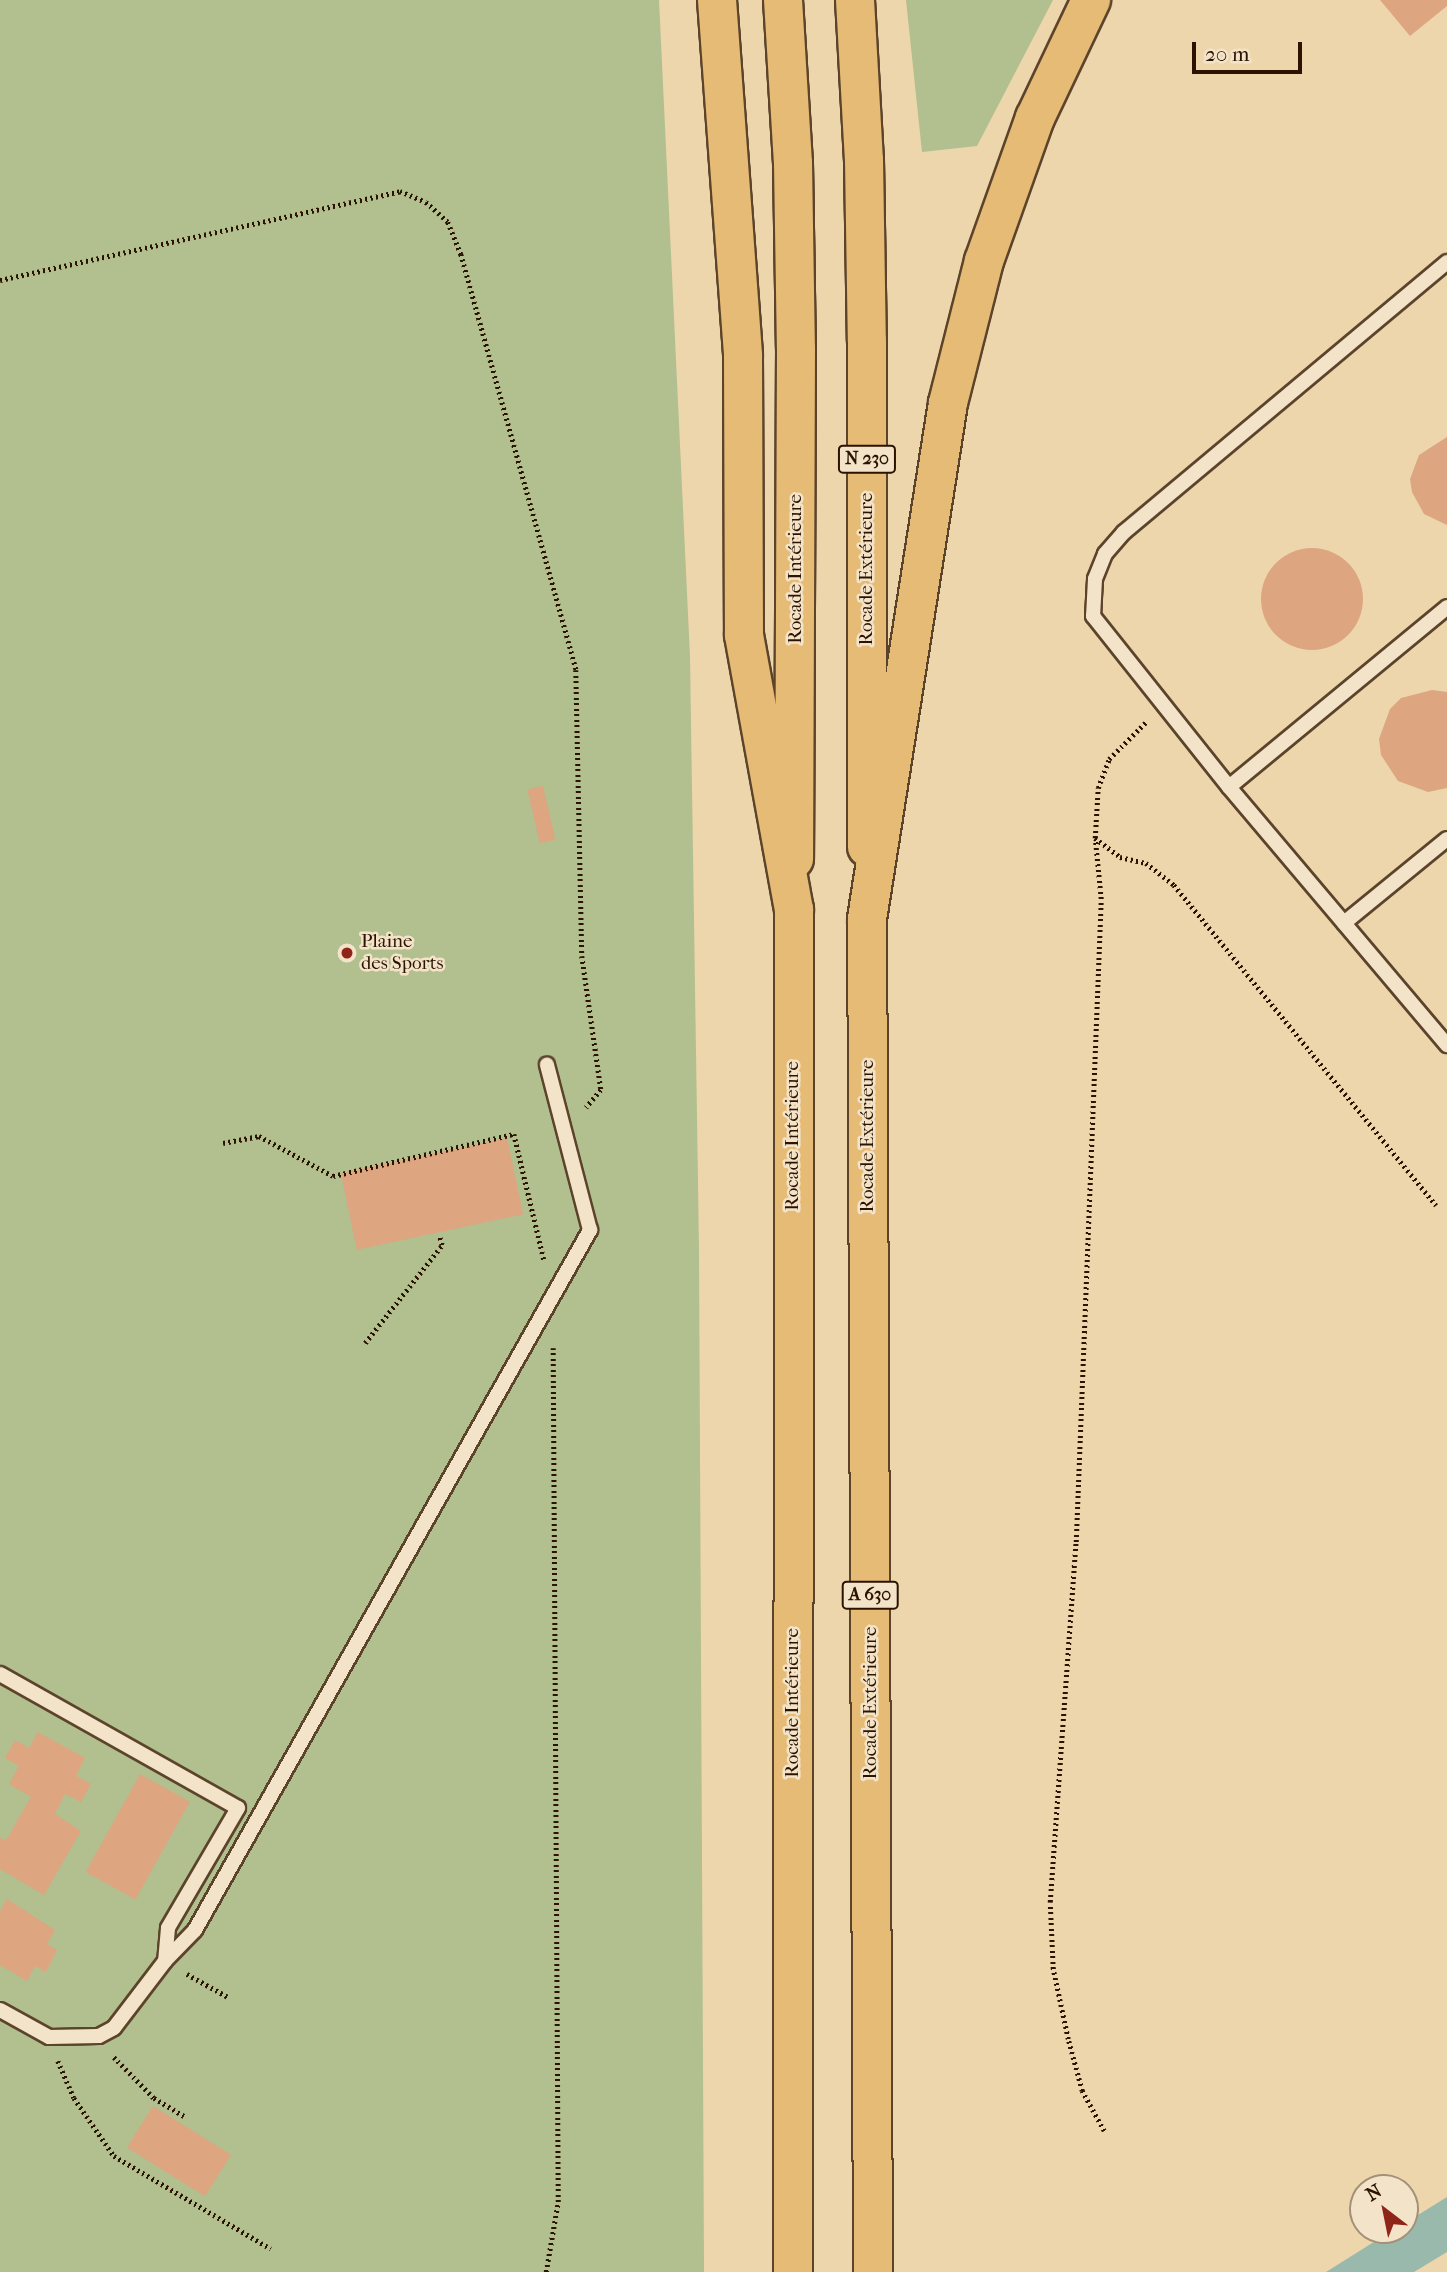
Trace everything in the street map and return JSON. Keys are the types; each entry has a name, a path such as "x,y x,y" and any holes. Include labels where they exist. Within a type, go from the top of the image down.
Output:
{"highway":[{"path":"718,0 743,356 744,635 794,909"},
{"name":"Rocade Intérieure","path":"783,0 793,163 796,349 793,2272"},
{"name":"Rocade Extérieure","path":"855,0 866,258 873,2272"},
{"path":"867,919 948,403 989,248 1035,118 1091,0"}],"lane":[{"path":"1447,262 1124,531 1105,554 1095,579 1093,616 1229,787 1447,1045"},
{"path":"1229,787 1447,607"},
{"path":"1344,923 1447,839"},
{"path":"0,2010 49,2037 100,2036 114,2028 165,1961 195,1930 590,1230 547,1065"},
{"path":"0,1674 238,1808 168,1928 165,1961"}],"path":[{"path":"0,280 400,191 426,202 448,222 461,254 576,670 582,956 601,1090 565,1134"},
{"path":"1104,2131 1082,2091 1068,2039 1053,1969 1050,1902 1076,1542 1101,899 1095,838 1098,788 1109,759 1129,735 1164,707"},
{"path":"1095,838 1120,857 1146,863 1174,885 1436,1205"},
{"path":"223,1143 259,1136 333,1176 449,1146 514,1134 553,1297 558,2202 546,2272"},
{"path":"365,1343 442,1245 439,1235"},
{"path":"165,1961 228,1997"},
{"path":"100,2036 154,2098 184,2116"},
{"path":"49,2037 74,2098 114,2157 271,2249"}],"green space":[{"name":"Plaine des Sports","path":"0,0 659,0 690,657 699,1250 704,2272 0,2272"},
{"path":"906,0 1053,0 977,146 922,152"}],"shaded area":[{"path":"1447,2197 1447,2252 1414,2272 1326,2272 1371,2244 1419,2244 1419,2214"}],"building":[{"path":"1380,0 1447,0 1447,6 1410,36"},
{"path":"1447,437 1447,525 1424,514 1412,492 1410,479 1419,455"},
{"path":"1312,548 1331,552 1348,563 1359,580 1363,599 1359,618 1348,635 1331,646 1312,650 1293,646 1276,635 1265,618 1261,599 1265,580 1276,563 1293,552"},
{"path":"1432,690 1447,692 1447,788 1428,792 1398,781 1381,755 1379,739 1390,709 1401,698"},
{"path":"543,786 555,840 540,843 527,790"},
{"path":"507,1138 523,1214 357,1250 341,1173"},
{"path":"38,1732 85,1758 76,1776 91,1784 81,1802 65,1794 55,1814 81,1831 44,1895 0,1869 0,1838 6,1840 31,1797 9,1784 19,1766 5,1758 15,1740 29,1748"},
{"path":"140,1774 190,1802 136,1900 86,1872"},
{"path":"7,1899 55,1930 47,1944 57,1950 46,1972 35,1966 27,1981 0,1965 0,1911"},
{"path":"153,2106 231,2155 205,2196 127,2148"}],"place":[{"name":"Plaine des Sports","path":"347,953"}]}
